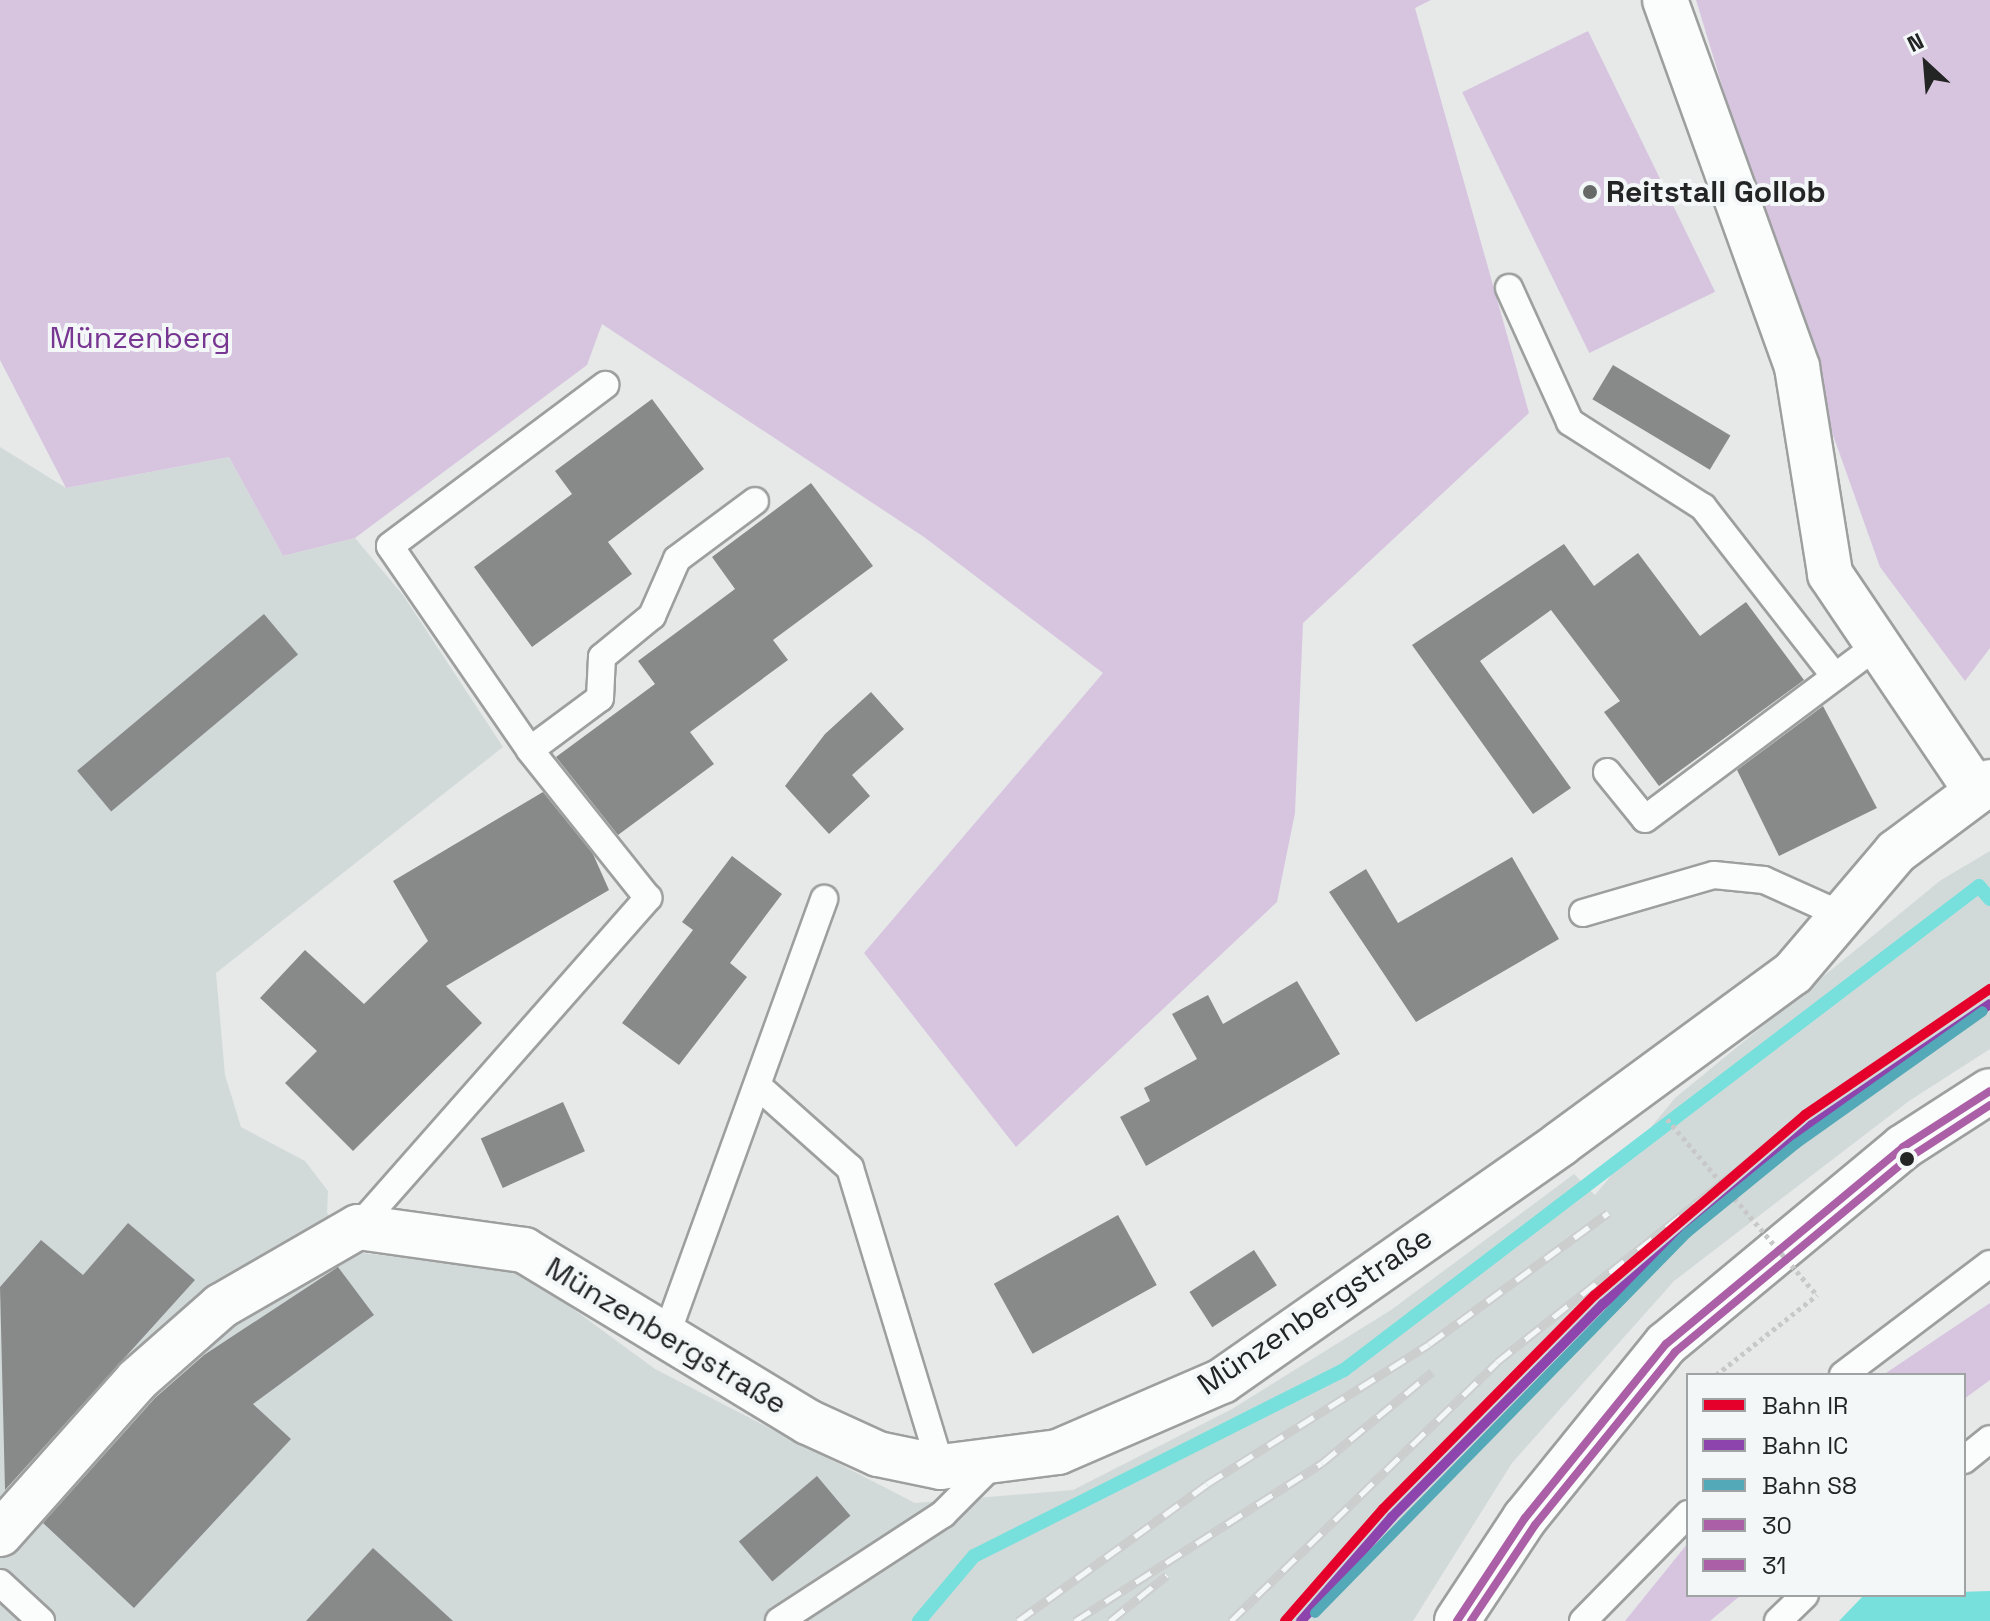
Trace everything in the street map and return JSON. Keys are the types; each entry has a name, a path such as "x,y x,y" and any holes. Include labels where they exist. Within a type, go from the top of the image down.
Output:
{"street":[{"path":"1665,0 1797,367 1830,574 1876,646 1982,786"},
{"name":"Münzenbergstraße","path":"358,1227 524,1250 808,1422 878,1454 941,1467 992,1465 1058,1452 1222,1381 1793,973 1896,852 1982,786"},
{"path":"1457,1621 1525,1518 1666,1344 1903,1147 1990,1091"},
{"path":"0,1534 137,1380 221,1306 358,1227"}],"lane":[{"path":"1509,288 1570,422 1703,507 1834,675"},
{"path":"358,1227 648,898 530,750 390,546 605,385"},
{"path":"530,750 600,698 602,657 652,616 677,559 755,501"},
{"path":"1607,772 1645,819 1876,646"},
{"path":"1583,913 1714,875 1764,880 1842,915"},
{"path":"666,1336 824,899"},
{"path":"758,1086 850,1168 941,1467"},
{"path":"1846,1373 1990,1264"},
{"path":"1966,1458 1990,1439"},
{"path":"779,1621 943,1514 992,1465"},
{"path":"1583,1621 1686,1516"},
{"path":"0,1583 41,1621"},
{"path":"1778,1621 1803,1597"}],"path":[{"path":"1667,1119 1817,1295 1719,1373"}],"shaded area":[{"path":"0,447 66,488 229,457 283,556 355,538 403,595 503,747 216,973 225,1075 241,1127 305,1161 328,1191 327,1213 362,1253 520,1270 655,1369 915,1503 1073,1490 1232,1409 1391,1310 1574,1174 1595,1195 1675,1098 1941,880 1990,851 1990,1049 1909,1101 1674,1281 1512,1463 1413,1621 0,1621"}],"green space":[{"name":"Münzenberg","path":"0,0 1431,0 1415,8 1529,413 1303,623 1295,813 1277,902 1016,1147 864,953 1103,673 924,537 602,324 587,365 355,538 283,556 229,457 66,488 0,360"},
{"path":"1696,0 1990,0 1990,648 1965,681 1880,567 1802,348"},
{"name":"Reitstall Gollob","path":"1588,31 1715,292 1589,353 1462,92"},
{"path":"1990,1303 1990,1380 1966,1398 1966,1373 1886,1373"},
{"path":"1686,1545 1686,1597 1739,1597 1710,1621 1625,1621"}],"water":[{"path":"1990,1591 1990,1621 1839,1621 1862,1597 1966,1597 1966,1592"}],"building":[{"path":"1613,365 1730,436 1710,470 1592,399"},
{"path":"652,399 704,469 608,542 632,574 532,647 474,567 572,494 555,471"},
{"path":"811,483 873,566 773,640 788,660 690,732 714,764 618,835 556,757 655,684 638,661 735,589 712,557"},
{"path":"1564,544 1594,586 1638,553 1700,636 1746,602 1804,680 1659,786 1604,712 1620,701 1551,610 1480,661 1571,788 1533,814 1412,645"},
{"path":"264,614 298,655 111,811 77,771"},
{"path":"871,692 904,729 852,775 870,796 829,834 785,786 825,734"},
{"path":"1823,706 1877,808 1779,856 1737,770"},
{"path":"543,792 593,854 609,890 446,986 482,1023 353,1151 285,1083 317,1051 260,998 305,950 364,1004 428,941 393,881"},
{"path":"732,856 782,894 730,963 747,977 679,1065 622,1023 693,930 682,922"},
{"path":"1512,857 1559,939 1416,1022 1329,892 1366,869 1398,923"},
{"path":"1297,981 1340,1054 1146,1166 1120,1117 1150,1101 1144,1088 1197,1059 1172,1014 1208,995 1223,1024"},
{"path":"563,1102 585,1151 503,1188 481,1139"},
{"path":"1118,1215 1157,1285 1033,1354 994,1284"},
{"path":"128,1223 195,1280 5,1490 0,1287 41,1240 83,1275"},
{"path":"1254,1250 1277,1285 1212,1327 1189,1292"},
{"path":"338,1267 374,1315 253,1404 291,1439 134,1608 43,1523 155,1398 204,1355"},
{"path":"817,1476 850,1516 772,1581 739,1542"},
{"path":"373,1548 453,1621 306,1621"}],"waterway":[{"path":"919,1621 974,1556 1344,1370 1979,886 1990,899"}],"railway":[{"path":"1231,1621 1497,1362 1779,1138"},
{"path":"1018,1621 1207,1484 1429,1344 1608,1213"},
{"path":"1075,1621 1322,1463 1432,1372"},
{"path":"1110,1621 1167,1575"}],"rail line":[{"name":"IR","path":"1285,1621 1383,1509 1595,1295 1805,1115 1990,989"},
{"name":"IC","path":"1301,1621 1392,1517 1603,1304 1812,1125 1990,1004"},
{"name":"S8","path":"1315,1613 1687,1233 1796,1144 1983,1011"}],"transit line":[{"name":"30","path":"1457,1621 1525,1518 1666,1344 1903,1147 1990,1091"},
{"name":"31","path":"1471,1621 1535,1525 1675,1352 1910,1157 1990,1105"}],"place":[{"name":"Reitstall Gollob","path":"1590,192"}]}
